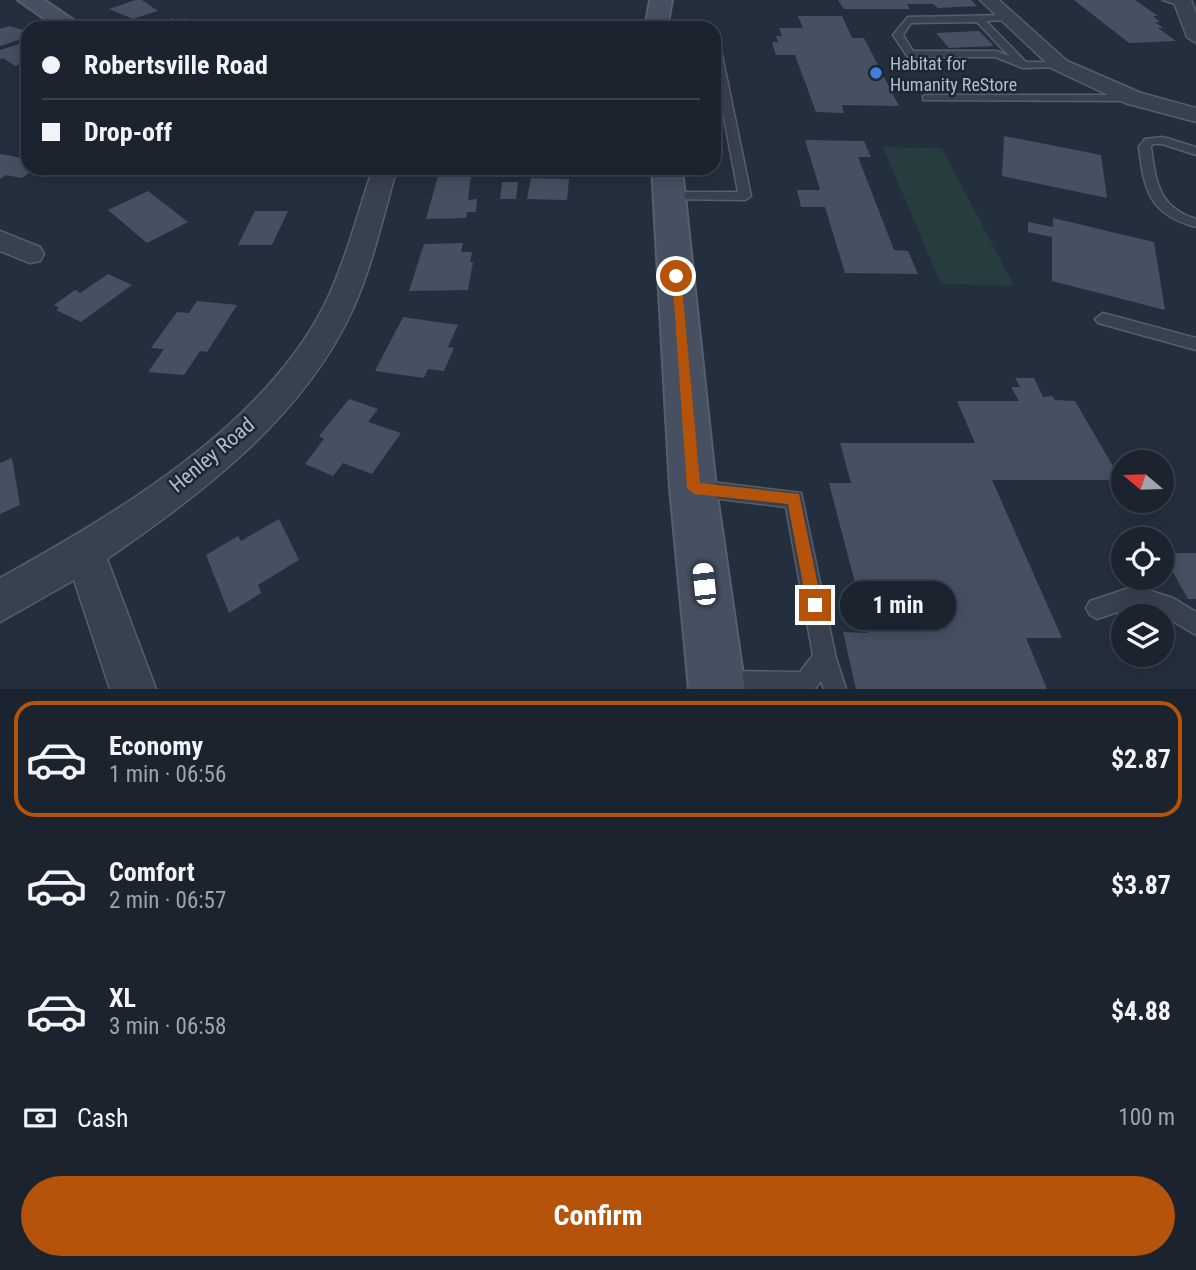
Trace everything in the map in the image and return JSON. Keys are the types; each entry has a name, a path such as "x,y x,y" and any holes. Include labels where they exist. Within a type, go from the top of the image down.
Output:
{"street":[{"path":"29,0 63,21"},
{"path":"658,21 662,0"},
{"path":"989,0 1060,65 1133,98 1196,115"},
{"path":"1177,1 1196,37"},
{"name":"Henley Road","path":"0,601 85,554 242,436 282,389 334,316 348,285 383,175"},
{"path":"668,182 694,488 717,686"},
{"path":"0,240 30,254"},
{"path":"85,554 133,689"}],"lane":[{"path":"1008,18 908,20 898,35 910,54 996,54 1023,65 1060,65"},
{"path":"979,19 1023,65"},
{"path":"668,182 745,195 721,75"},
{"path":"927,98 1133,98"},
{"path":"1196,151 1163,140 1149,141 1146,147 1152,185 1159,206 1175,218 1196,223"},
{"path":"1103,319 1196,344"},
{"path":"694,488 794,499 825,658 835,689"},
{"path":"1097,608 1135,596 1167,605 1196,624"},
{"path":"717,686 805,683 825,658"}],"green space":[{"path":"883,147 942,148 1014,286 941,284"}],"building":[{"path":"142,0 158,11 133,19 109,9"},
{"path":"838,0 971,0 977,6 938,8 933,4 907,4 910,9 844,9"},
{"path":"1074,0 1135,0 1158,16 1153,16 1160,22 1155,22 1163,28 1158,28 1176,41 1129,43"},
{"path":"798,16 842,16 852,38 864,38 899,106 842,105 844,113 816,112 795,55 776,55 772,42 778,42 776,36 782,36 779,28 803,28"},
{"path":"9,26 21,29 21,39 0,46 0,29"},
{"path":"979,31 994,46 949,48 936,33"},
{"path":"21,44 21,64 15,66 3,58 0,59 0,50"},
{"path":"1004,136 1101,155 1107,198 1002,176"},
{"path":"805,140 864,141 871,157 858,157 894,250 908,251 918,274 845,273 825,207 801,207 797,190 820,190"},
{"path":"0,154 21,158 21,175 26,175 22,178 6,175 0,179"},
{"path":"471,175 468,200 477,199 476,212 467,212 466,218 426,219 438,176"},
{"path":"531,178 569,179 567,200 527,199"},
{"path":"502,182 518,182 516,199 500,199"},
{"path":"148,191 188,222 147,243 108,210"},
{"path":"255,211 288,211 272,245 238,245"},
{"path":"1053,218 1154,242 1165,310 1052,281 1052,237 1028,232 1028,222 1053,227"},
{"path":"463,243 461,252 472,252 468,290 409,291 424,244"},
{"path":"108,274 132,285 81,322 56,310 59,308 54,305 75,290 80,293"},
{"path":"197,301 237,305 207,352 200,351 184,375 148,372 164,349 151,348 177,312 189,313"},
{"path":"403,317 458,325 448,347 454,348 444,371 428,369 424,378 375,371"},
{"path":"1015,378 1034,378 1043,397 1052,396 1055,400 1075,401 1111,463 1111,480 992,480 1062,638 1026,638 1047,689 856,689 843,632 868,633 829,483 851,483 840,443 975,443 957,401 1019,401 1011,387 1020,387"},
{"path":"349,399 378,409 368,422 401,433 372,474 343,463 333,476 305,464 324,439 319,436"},
{"path":"12,458 20,505 0,514 0,463"},
{"path":"279,519 299,560 258,585 261,593 229,613 206,555 238,536 241,541"},
{"path":"1174,553 1196,553 1196,599 1188,599 1174,574"}],"place":[{"name":"Habitat for Humanity ReStore","path":"876,73"}],"route":[{"path":"676,276 694,488 794,499 815,605"}]}
